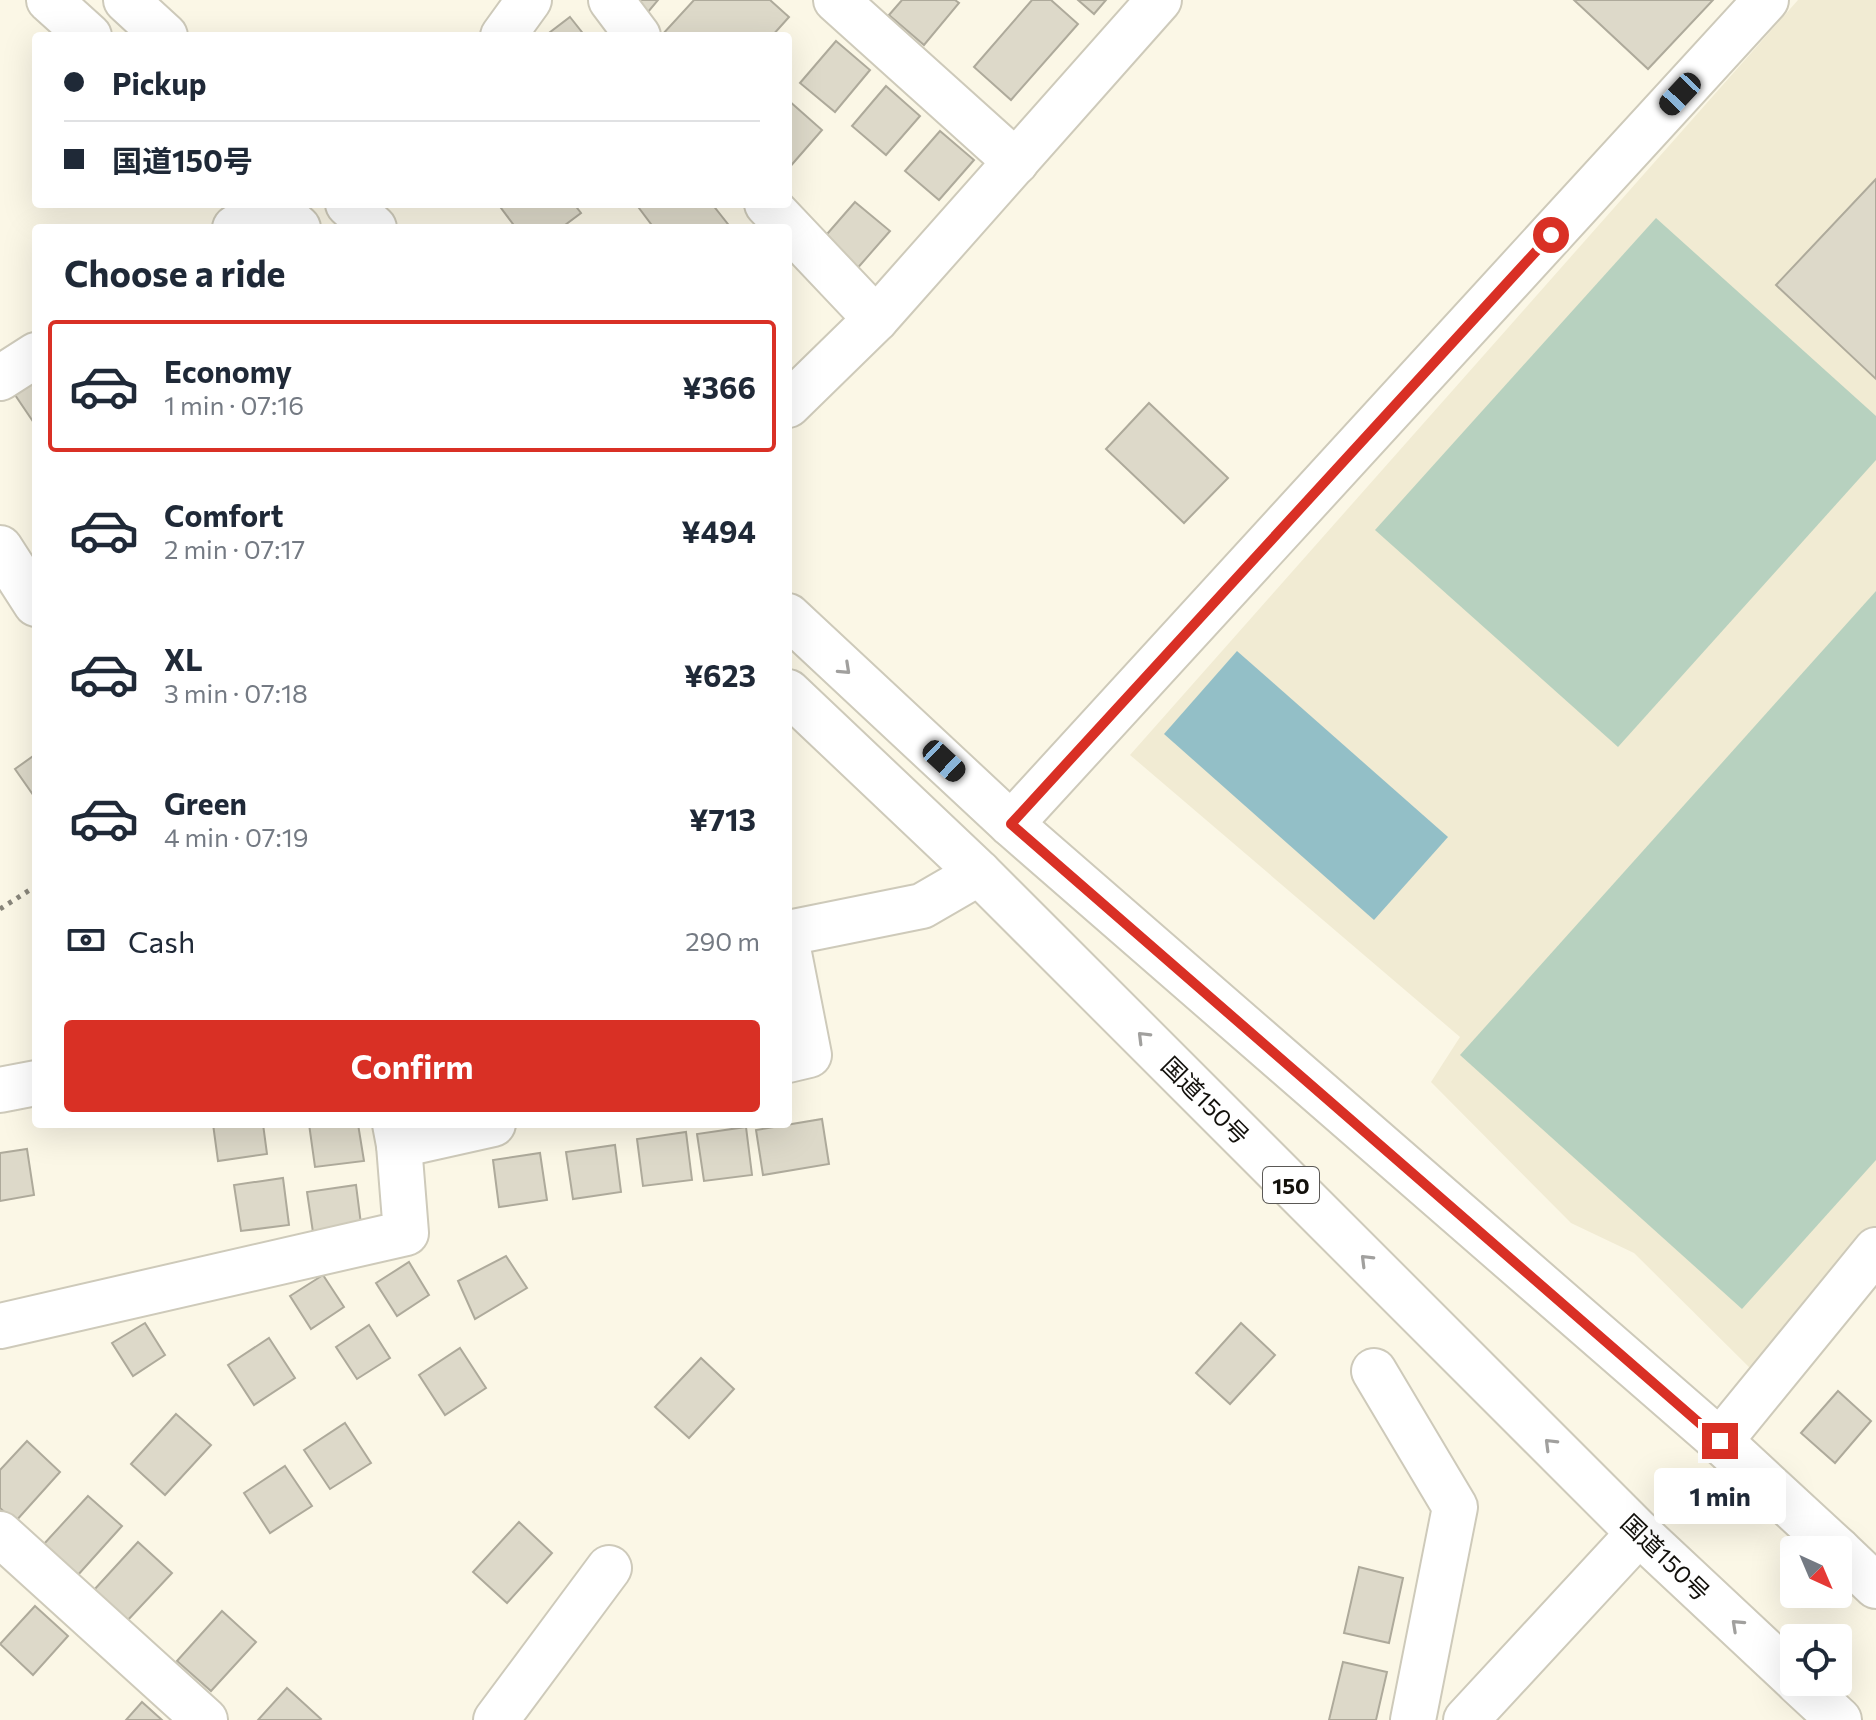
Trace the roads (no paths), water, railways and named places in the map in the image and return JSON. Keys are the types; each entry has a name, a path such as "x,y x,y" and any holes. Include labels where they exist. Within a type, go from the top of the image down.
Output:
{"main road":[{"path":"49,0 85,32"},
{"path":"126,0 161,32"},
{"path":"506,32 529,0"},
{"path":"611,0 635,32"},
{"path":"836,0 1016,162"},
{"path":"792,401 876,319 1159,0"},
{"path":"1011,824 1766,0"},
{"path":"241,224 266,208"},
{"path":"276,208 294,224"},
{"path":"352,208 370,224"},
{"path":"771,208 786,224"},
{"path":"792,230 876,319"},
{"path":"0,378 32,358"},
{"path":"0,548 32,598"},
{"path":"792,620 1011,824 1720,1441 1823,1536"},
{"name":"国道150号","path":"792,696 979,873 1639,1533 1780,1665"},
{"path":"792,932 922,906 979,873"},
{"path":"792,968 809,1055 792,1059"},
{"path":"0,1090 32,1084"},
{"path":"0,1326 406,1233 397,1134 455,1128"},
{"path":"1720,1441 1876,1250"},
{"path":"1374,1371 1455,1507 1413,1720"},
{"path":"1466,1720 1639,1533"},
{"path":"0,1534 205,1720"},
{"path":"1852,1563 1876,1586"},
{"path":"496,1720 609,1568"},
{"name":"国道150号","path":"1813,1696 1839,1720"}],"water":[{"path":"1237,651 1448,837 1374,920 1164,734"}]}
